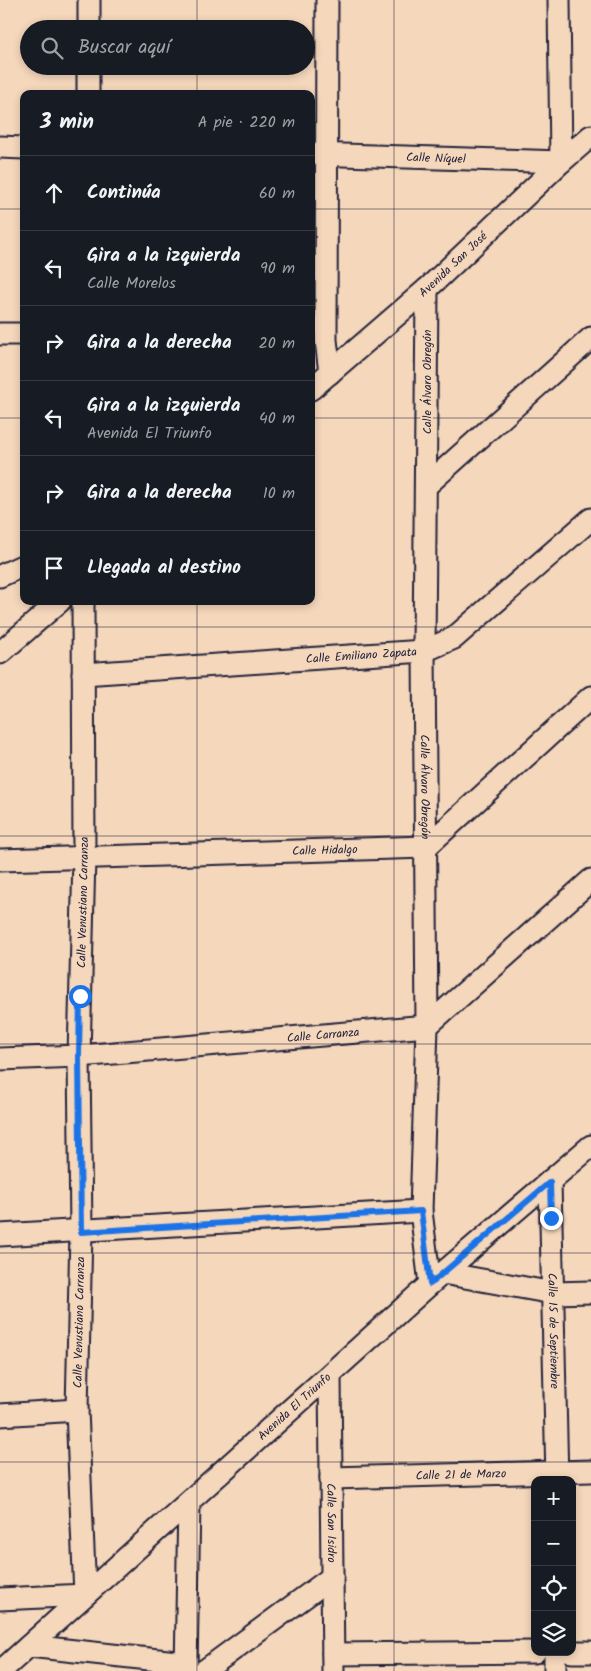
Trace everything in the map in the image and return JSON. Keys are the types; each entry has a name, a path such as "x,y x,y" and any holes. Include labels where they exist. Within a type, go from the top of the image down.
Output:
{"street":[{"path":"89,0 89,20"},
{"path":"327,0 320,154 319,340 330,373"},
{"path":"559,0 561,162"},
{"path":"88,75 88,90"},
{"name":"Avenida San José","path":"315,386 428,289 561,162 591,136"},
{"path":"0,147 20,148"},
{"name":"Calle Níquel","path":"320,154 561,162"},
{"name":"Calle Álvaro Obregón","path":"428,289 424,651 427,1026 421,1211 437,1278"},
{"path":"0,334 20,334"},
{"path":"426,485 591,338"},
{"name":"Calle Emiliano Zapata","path":"84,674 424,651 454,638 591,519"},
{"path":"0,576 20,567"},
{"path":"0,652 55,605"},
{"name":"Calle Venustiano Carranza","path":"83,605 84,856 79,1056 81,1232 77,1410 85,1595"},
{"path":"426,847 591,697"},
{"name":"Calle Hidalgo","path":"0,860 426,847"},
{"path":"427,1026 591,880"},
{"name":"Calle Carranza","path":"0,1059 79,1056 427,1026"},
{"name":"Avenida El Triunfo","path":"1,1671 437,1278 591,1146"},
{"name":"Calle 15 de Septiembre","path":"550,1182 557,1475"},
{"path":"0,1235 81,1232 421,1211"},
{"path":"437,1278 553,1293 591,1292"},
{"name":"Calle San Isidro","path":"330,1375 333,1662"},
{"path":"0,1415 77,1410"},
{"name":"Calle 21 de Marzo","path":"331,1478 557,1475 591,1471"},
{"path":"189,1502 192,1668"},
{"path":"29,1646 192,1668 332,1577"},
{"path":"0,1599 85,1595"},
{"path":"333,1662 531,1652"},
{"path":"576,1652 591,1652"},
{"path":"555,1656 555,1671"}],"route":[{"path":"80,996 81,1232 421,1211 430,1284 550,1182 551,1218"}]}
